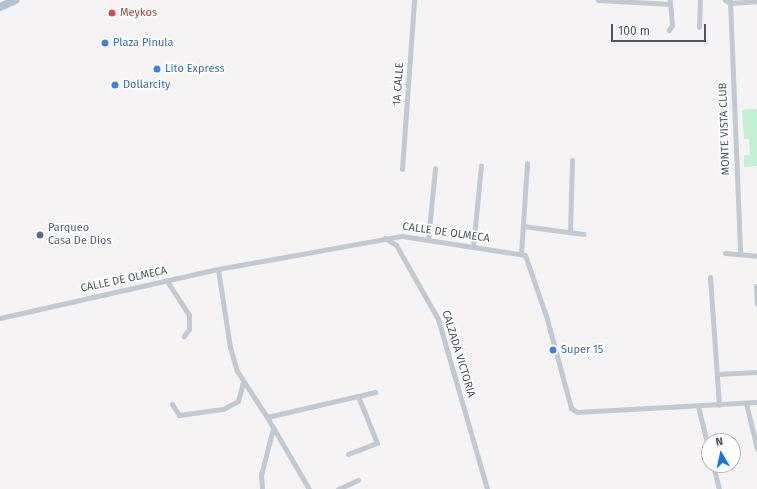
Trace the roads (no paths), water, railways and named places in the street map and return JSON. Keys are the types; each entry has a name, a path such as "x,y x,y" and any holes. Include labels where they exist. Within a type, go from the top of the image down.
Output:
{"main road":[{"path":"0,7 16,0"}],"street":[{"name":"1A CALLE","path":"402,169 414,0"},
{"path":"598,0 670,2 672,25 669,30"},
{"path":"699,26 700,0"},
{"name":"MONTE VISTA CLUB","path":"740,254 728,1 757,1"},
{"path":"570,232 572,160"},
{"path":"527,163 521,254 525,255 547,319 571,408 585,413 757,402"},
{"path":"473,247 475,240 481,165"},
{"path":"428,240 435,168"},
{"path":"523,226 583,234"},
{"name":"CALLE DE OLMECA","path":"0,318 218,269 385,238 402,236 521,254"},
{"name":"CALZADA VICTORIA","path":"385,238 396,245 438,319 487,489"},
{"path":"725,253 757,256"},
{"path":"218,269 231,353 243,382 267,417 309,489"},
{"path":"710,277 719,404"},
{"path":"167,281 189,315 189,329 184,336"},
{"path":"756,286 757,304"},
{"path":"717,374 757,372"},
{"path":"172,404 179,415 232,406 238,401 243,382"},
{"path":"267,417 375,392"},
{"path":"348,454 377,443 358,396"},
{"path":"746,403 757,449"},
{"path":"698,406 705,433"},
{"path":"262,489 261,474 273,428"},
{"path":"715,473 718,489"},
{"path":"338,489 358,480"}],"place":[{"name":"Meykos","path":"112,13"},
{"name":"Plaza Pinula","path":"105,43"},
{"name":"Lito Express","path":"157,69"},
{"name":"Dollarcity","path":"115,85"},
{"name":"Parqueo Casa De Dios","path":"40,235"},
{"name":"Super 15","path":"553,350"}]}
